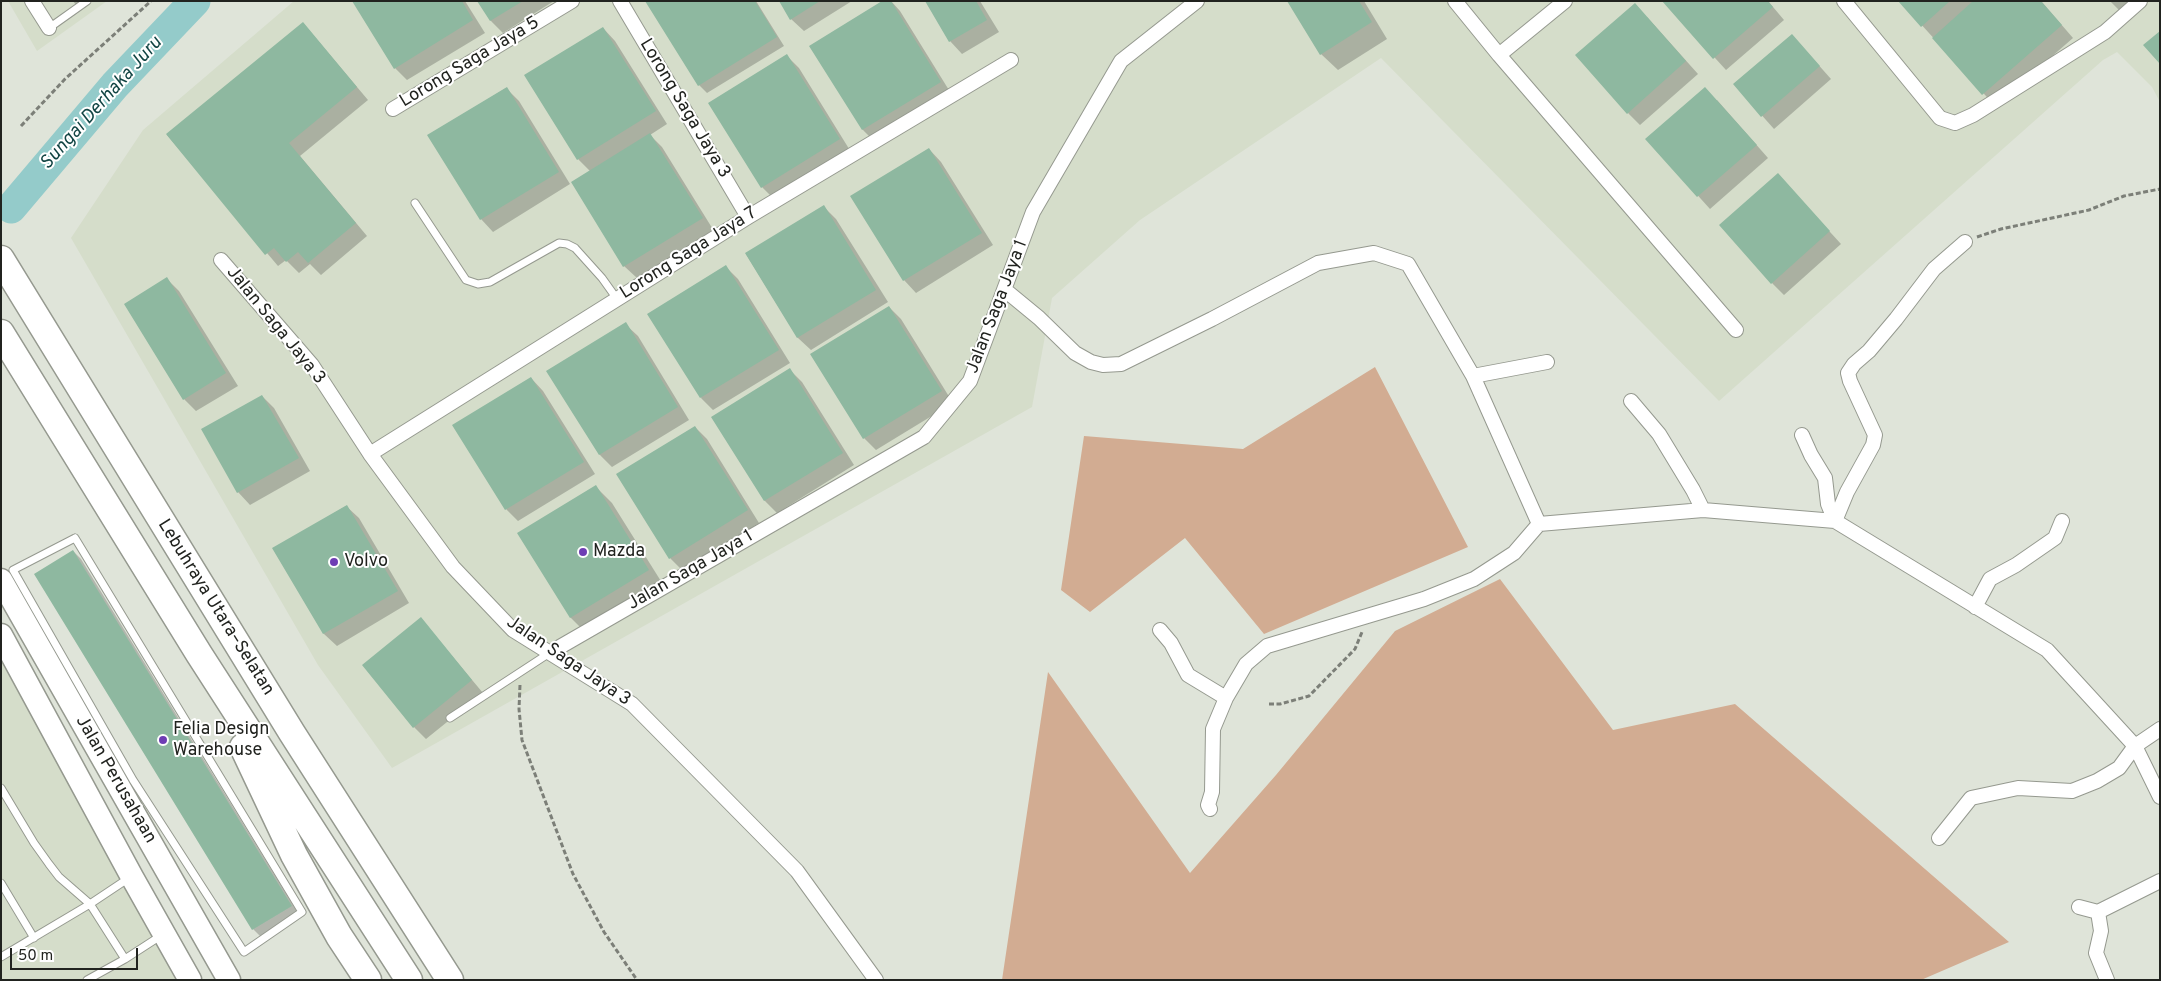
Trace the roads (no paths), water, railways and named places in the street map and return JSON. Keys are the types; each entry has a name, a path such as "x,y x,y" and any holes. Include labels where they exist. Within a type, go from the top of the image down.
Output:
{"highway":[{"name":"Lebuhraya Utara–Selatan","path":"1,259 292,733 450,980"},
{"name":"Lebuhraya Utara–Selatan","path":"1,333 199,654 409,980"},
{"path":"199,654 294,855 339,936 368,980"}],"main road":[{"name":"Jalan Perusahaan","path":"1,580 127,784 229,980"},
{"name":"Jalan Perusahaan","path":"1,635 190,980"}],"street":[{"path":"32,1 49,28"},
{"name":"Lorong Saga Jaya 5","path":"393,109 572,1"},
{"name":"Lorong Saga Jaya 3","path":"620,1 748,217"},
{"name":"Jalan Saga Jaya 1","path":"551,652 924,437 970,381 1033,212 1121,61 1197,1"},
{"path":"1455,1 1499,55 1736,330"},
{"path":"1499,55 1564,1"},
{"path":"1844,1 1940,118 1955,123 1973,115 2105,32 2140,1"},
{"name":"Lorong Saga Jaya 7","path":"370,454 748,217 1011,60"},
{"path":"1835,521 1847,492 1873,445 1874,435 1848,373 1896,319 1934,269 1965,242"},
{"path":"1005,290 1039,318 1075,353 1091,362 1103,365 1121,364 1318,263 1374,253 1408,264 1473,376 1539,524"},
{"name":"Jalan Saga Jaya 3","path":"221,260 312,366 370,454 452,567 513,630 632,704 797,871 876,980"},
{"path":"1473,376 1547,362"},
{"path":"1631,401 1659,434 1693,490 1702,510"},
{"path":"1802,435 1825,478 1828,504 1835,521"},
{"path":"1210,810 1208,804 1212,792 1214,729 1226,698 1246,664 1267,646 1424,599 1474,579 1514,553 1539,524 1702,510 1835,521 2047,650 2135,746 2160,797"},
{"path":"1975,607 1990,579 2016,565 2055,538 2062,522"},
{"path":"1160,630 1171,643 1188,675 1226,698"},
{"path":"1939,838 1971,798 2018,788 2072,791 2097,781 2119,768 2135,746 2160,729"},
{"path":"2079,907 2098,912 2160,881"},
{"path":"2098,912 2101,931 2096,953 2107,980"}],"lane":[{"path":"49,28 87,1"},
{"path":"415,203 466,280 478,284 490,282 559,243 567,244 575,248 602,278 617,300"},
{"path":"75,538 302,912 244,952 127,784 13,570 75,538"},
{"path":"450,718 551,652"},
{"path":"1,788 49,864 59,877 90,904 125,959"},
{"path":"1,957 132,877"},
{"path":"1,883 34,938"},
{"path":"87,980 164,934"}],"waterway":[{"name":"Sungai Derhaka Juru","path":"11,208 115,85 195,1"}],"place":[{"name":"Mazda","path":"583,552"},
{"name":"Volvo","path":"334,562"},
{"name":"Felia Design Warehouse","path":"163,740"}]}
